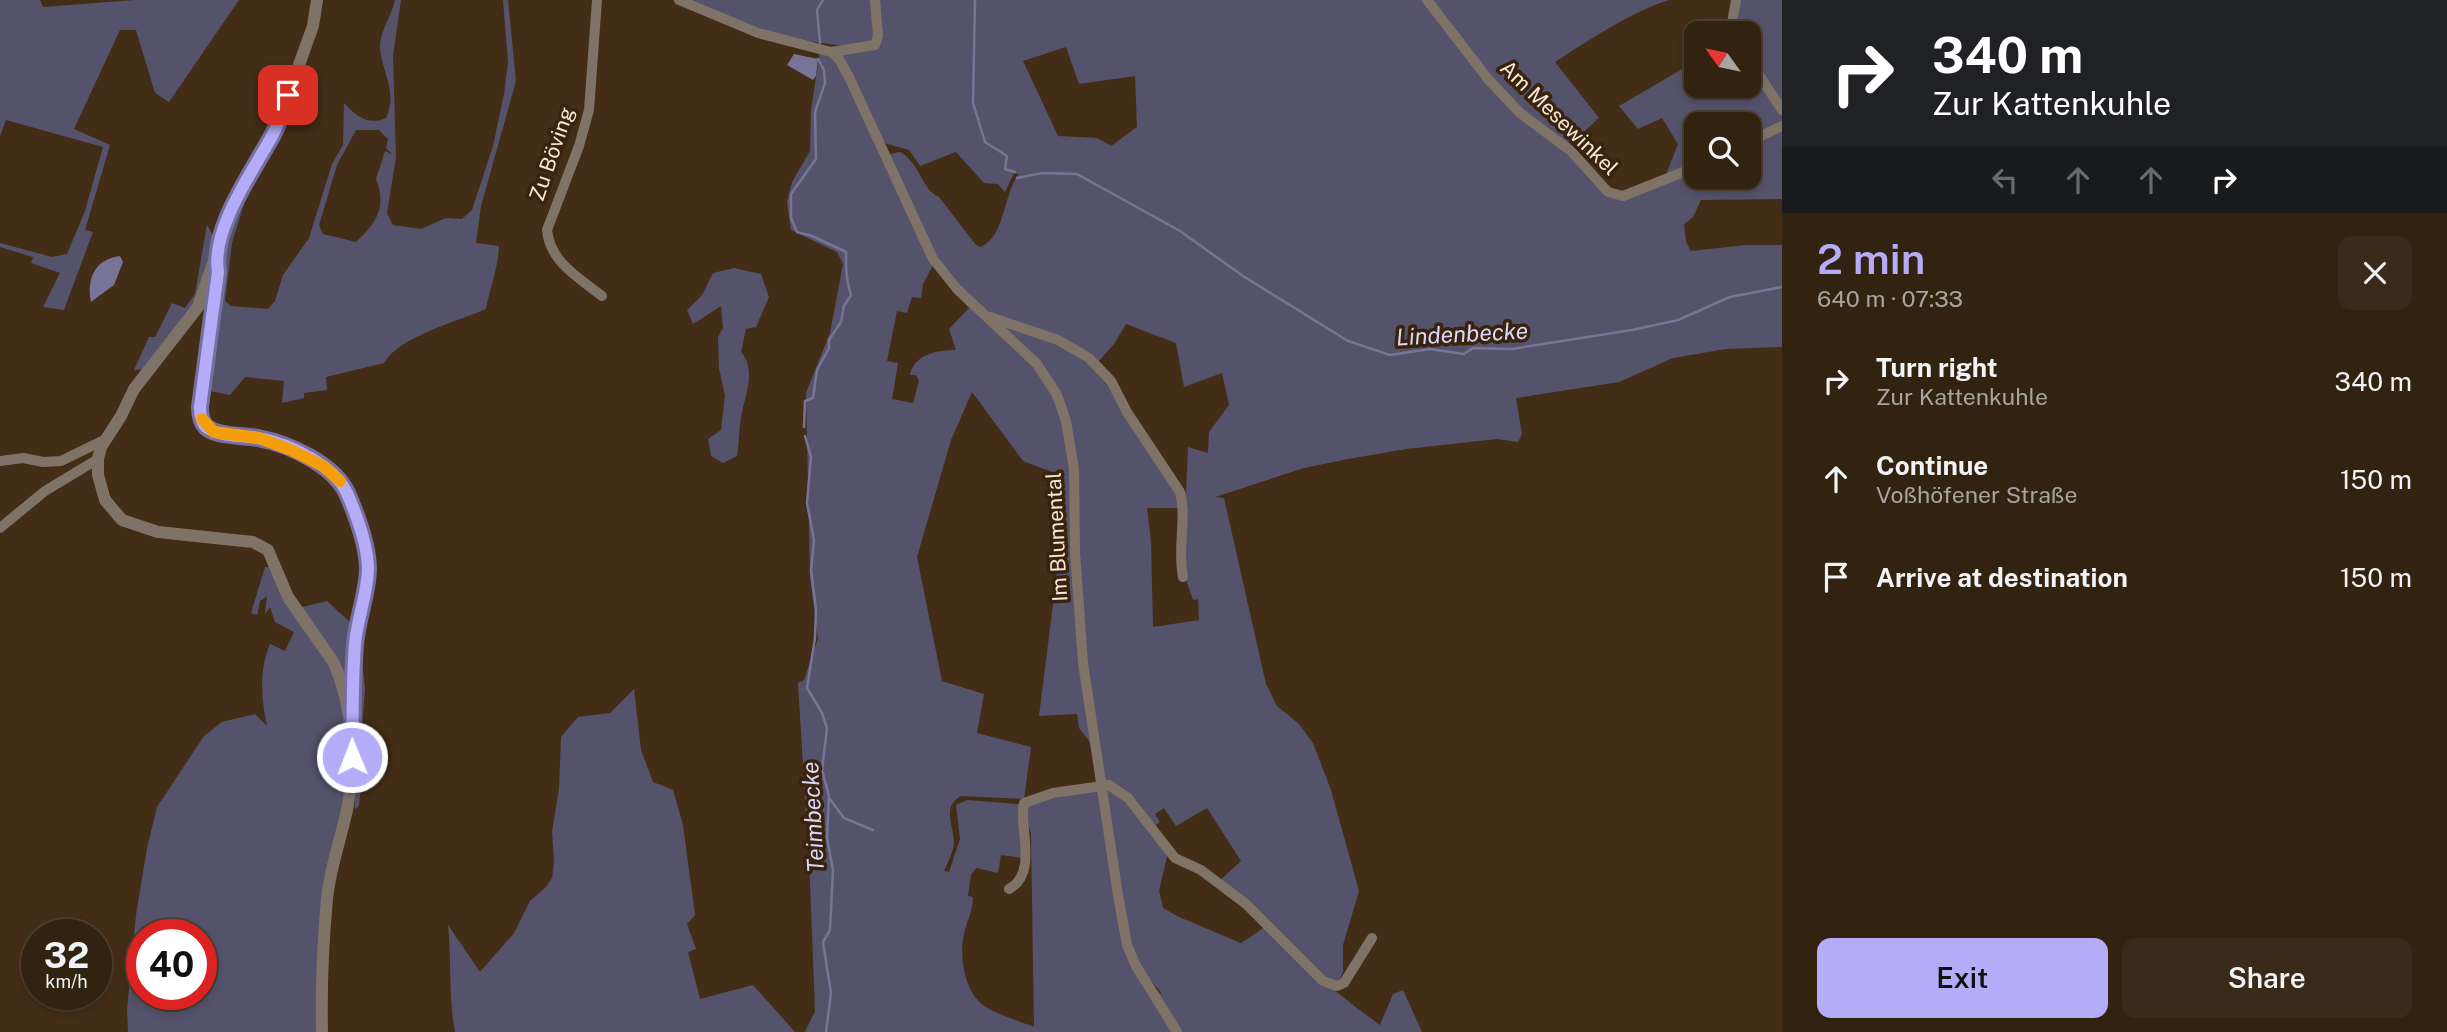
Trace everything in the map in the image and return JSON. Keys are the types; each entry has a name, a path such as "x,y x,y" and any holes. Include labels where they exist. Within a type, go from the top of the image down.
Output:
{"street":[{"path":"317,0 313,26 274,134 235,199 198,307 134,388 121,416 104,440 98,459 98,475 105,500 122,520 173,534 253,542 268,550 288,597 334,663 352,743 348,805 327,897 322,1032"},
{"name":"Zu Böving","path":"597,0 589,110 579,146 547,230 548,240 560,262 602,296"},
{"path":"679,0 758,33 831,52 875,45 878,36 875,0"},
{"name":"Am Mesewinkel","path":"1427,0 1488,79 1520,113 1571,151 1602,188 1614,195 1626,195 1684,172"},
{"path":"1732,21 1736,0"},
{"name":"Im Blumental","path":"831,52 849,77 933,259 957,289 1016,342 1046,375 1057,395 1066,421 1076,491 1075,552 1083,663 1092,738 1102,784 1127,945 1136,966 1177,1032"},
{"path":"1761,78 1782,110"},
{"path":"1761,136 1782,126"},
{"path":"216,260 218,272 200,407 203,423 214,432 259,438 281,445 323,466 341,483 356,517 367,557 368,573 356,635 355,698 350,726"},
{"name":"Im Blumental","path":"987,316 1077,349 1111,381 1127,412 1180,492 1183,504 1179,557 1183,577"},
{"path":"0,461 23,458 43,462 61,461 104,440"},
{"path":"0,528 45,491 98,459"},
{"path":"1009,889 1022,877 1026,848 1024,803 1053,793 1102,784 1115,787 1128,798 1175,858 1201,870 1246,904 1269,924 1301,961 1323,981 1337,986 1348,978 1357,958 1371,939"}],"shaded area":[{"path":"0,0 40,0 43,7 135,0 239,0 169,102 155,93 136,30 120,30 74,129 110,145 85,230 93,232 64,310 43,307 60,273 31,263 33,257 0,247 0,243 52,257 67,254 85,211 103,147 6,120 0,136"},
{"path":"395,0 401,0 393,56 396,157 387,213 393,225 421,229 446,218 462,219 472,210 493,146 504,94 508,62 503,0 508,0 516,81 481,206 476,243 499,246 486,309 415,338 402,345 384,363 326,377 327,390 304,393 304,398 282,403 284,381 245,377 230,395 205,390 218,281 230,227 239,203 251,181 232,243 225,301 231,306 268,309 275,301 283,275 309,238 332,164 343,145 344,103 353,112 368,120 386,118 390,91 380,42","holes":["356,130 379,130 388,139 386,148 393,155 385,151 376,179 380,198 378,214 370,228 356,242 323,234 319,225 337,165"]},
{"path":"685,0 873,0 874,41 843,46 774,36"},
{"path":"877,0 1669,0 1625,19 1555,62 1599,118 1568,146 1613,196 1669,178 1667,172 1678,144 1662,118 1638,129 1619,106 1684,68 1684,98 1761,98 1761,21 1734,20 1740,0 1782,0 1782,199 1701,200 1693,217 1684,224 1686,242 1691,251 1746,245 1782,245 1782,347 1726,349 1673,358 1619,382 1516,398 1522,434 1518,442 1497,439 1406,449 1348,459 1304,468 1215,497 1224,498 1266,684 1277,706 1299,724 1313,743 1331,790 1359,891 1343,945 1343,972 1337,985 1321,975 1218,882 1241,861 1207,808 1176,826 1164,808 1155,814 1160,822 1153,827 1104,779 1093,740 1090,742 1079,728 1077,714 1039,716 1063,525 1061,479 1052,472 1023,461 972,392 951,440 917,557 942,681 984,694 977,733 1031,747 1024,799 961,796 951,805 954,843 944,871 949,872 960,839 956,805 967,800 1019,804 1023,858 1001,855 998,873 976,868 971,875 968,896 973,897 973,903 962,947 965,975 972,992 983,1005 1034,1027 1031,834 1025,813 1029,803 1098,789 1122,933 1176,1032 805,1032 815,1011 798,683 804,680 818,639 810,576 806,393 830,333 843,264 837,252 791,230 787,202 792,182 810,151 811,110 820,51 837,61 933,265 923,284 921,298 912,297 907,313 897,311 887,361 898,363 892,399 913,403 919,381 916,375 910,375 912,368 916,362 928,355 956,350 949,329 969,308 955,293 958,287 933,253 889,157 890,154 900,152 907,157 928,189 939,197 976,245 981,247 989,241 1000,224 1019,174 1014,173 1005,192 998,184 984,183 956,152 920,166 909,150 884,143 840,55 874,49","holes":["1066,47 1079,84 1135,76 1137,127 1111,146 1097,138 1058,136 1023,61","1126,324 1176,343 1184,387 1222,373 1229,405 1209,432 1208,453 1188,447 1186,493 1098,362 1114,344","1147,508 1183,508 1186,580 1193,600 1198,599 1199,620 1153,627 1151,542"]},
{"path":"794,54 818,59 813,80 787,65"},
{"path":"207,225 218,244 195,308 145,369 134,370 149,337 155,337 172,303 185,308 195,294"},
{"path":"120,256 123,262 114,285 91,302 90,286 94,271 104,261"},
{"path":"734,268 761,274 769,297 756,327 746,329 741,352 746,359 749,383 741,417 737,456 723,463 711,456 708,439 721,430 725,396 719,368 718,337 723,328 721,306 693,324 687,310 702,295 713,273"},
{"path":"265,567 271,567 335,674 350,739 318,1032 128,1032 127,1010 217,1010 217,919 136,919 136,915 157,807 204,736 222,722 255,714 267,726 262,684 266,654 270,644 285,651 294,632 275,622 270,607 265,614 267,596 260,601 257,615 251,613"},
{"path":"327,601 354,626 352,706 344,683 298,608"},
{"path":"360,639 365,689 362,731 365,746 359,806 355,809 354,729 359,701"},
{"path":"634,689 641,750 653,782 673,790 683,825 695,915 687,924 696,949 688,952 700,999 753,985 795,1032 455,1032 448,925 480,972 514,933 530,901 552,878 552,832 559,788 561,737 578,717 610,713"},
{"path":"1104,790 1115,790 1168,852 1159,891 1163,908 1241,943 1268,925 1321,979 1380,1025 1393,994 1403,990 1422,1032 1180,1032 1149,982 1162,995 1161,992 1142,972 1131,949"}],"waterway":[{"name":"Teimbecke","path":"820,43 817,10 823,0"},
{"name":"Lindenbecke","path":"975,0 973,103 985,142 1007,156 1005,169 1015,172"},
{"name":"Teimbecke","path":"804,427 805,401 813,398 817,370 851,295 847,279 846,252 797,232 791,218 791,194 816,159 815,112 825,83 824,70 818,59"},
{"name":"Lindenbecke","path":"1017,178 1043,173 1077,174 1180,231 1243,276 1348,341 1390,355 1430,349 1464,354 1473,348 1512,349 1632,330 1678,320 1730,297 1782,287"},
{"name":"Teimbecke","path":"805,436 811,457 807,503 814,540 811,571 816,609 815,638 807,688 822,713 827,728 822,770 829,796 827,838 833,870 830,930 823,942 831,993 826,1032"},
{"path":"829,798 844,818 873,830"}],"slow traffic":[{"path":"202,419 214,432 259,438 281,445 323,466 340,481"}],"route":[{"path":"288,95 274,134 235,199 216,260 218,272 200,407 203,423 214,432 259,438 281,445 329,470 346,492 367,557 368,573 359,611 355,645 355,698 350,726 352,757"}]}
